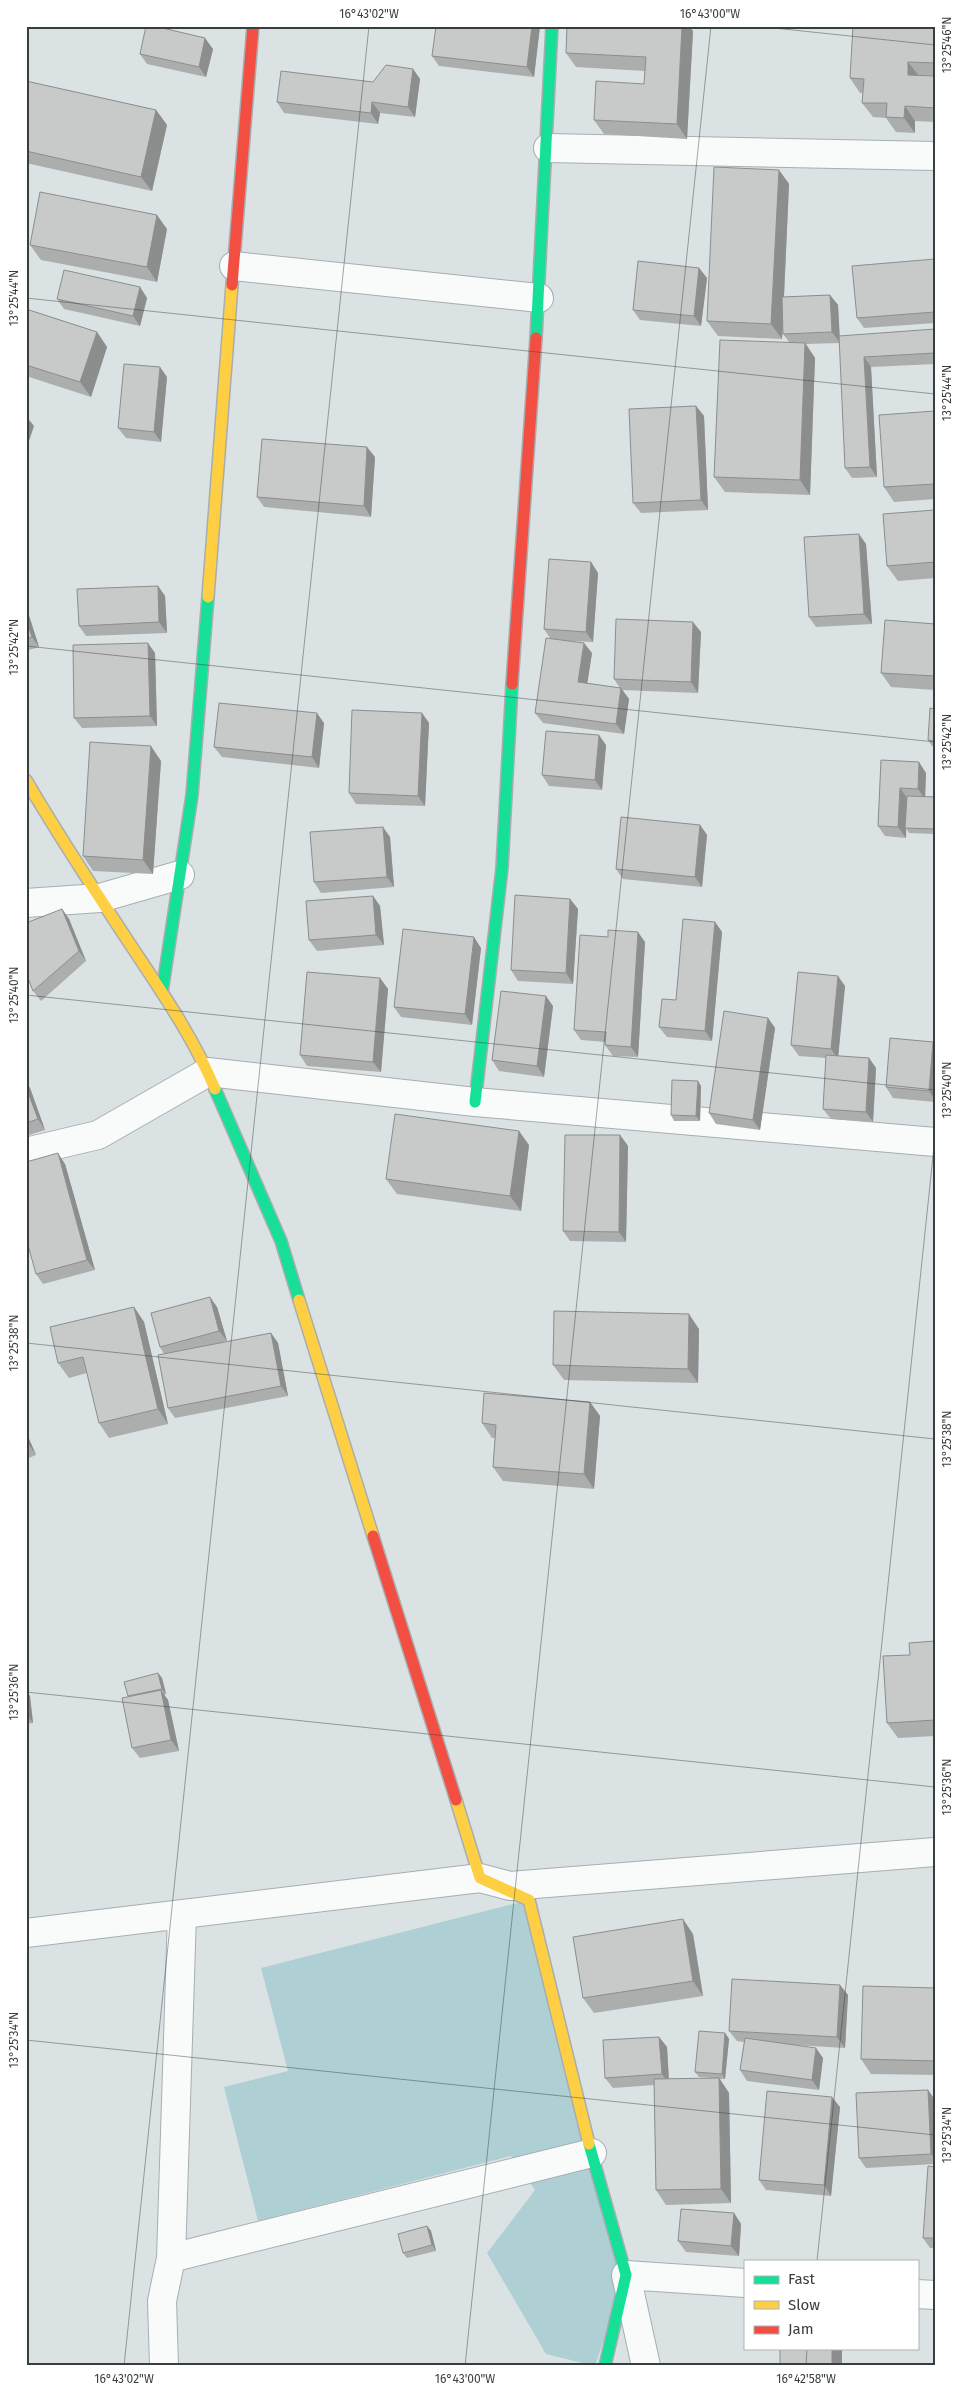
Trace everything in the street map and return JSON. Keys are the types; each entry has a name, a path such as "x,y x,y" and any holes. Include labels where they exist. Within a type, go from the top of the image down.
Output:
{"street":[{"path":"162,992 192,794 253,26"},
{"path":"475,1102 502,868 514,645 548,148 552,26"},
{"path":"548,148 935,156"},
{"path":"234,266 539,298"},
{"path":"26,780 61,840 162,992 208,1072 281,1241 480,1878 529,1900 592,2154 626,2275 646,2366"},
{"path":"26,903 100,898 180,875"},
{"path":"26,1152 98,1135 208,1072 475,1102 935,1142"},
{"path":"26,1933 480,1878 510,1886 935,1852"},
{"path":"164,2366 162,2302 171,2258 182,1914"},
{"path":"171,2258 592,2154"},
{"path":"626,2275 744,2282"},
{"path":"605,2366 626,2275"},
{"path":"918,2294 935,2295"}],"shaded area":[{"path":"529,1900 626,2275 595,2366 546,2354 487,2253 535,2190 511,2156 258,2221 224,2087 288,2071 261,1968"}],"building":[{"path":"146,26 154,26 205,38 199,67 140,54"},
{"path":"436,26 532,26 527,67 432,56"},
{"path":"567,26 682,26 677,124 594,120 596,81 644,84 646,57 566,53"},
{"path":"853,26 935,26 935,63 908,62 908,75 935,76 935,108 905,106 904,118 886,117 887,103 862,103 864,79 850,78"},
{"path":"386,65 413,69 408,107 372,102 371,113 277,102 281,71 373,82"},
{"path":"26,81 156,110 141,177 26,151"},
{"path":"714,167 779,170 771,324 707,321"},
{"path":"40,192 157,215 147,267 30,245"},
{"path":"935,259 935,312 857,318 852,266"},
{"path":"638,261 699,268 694,316 633,310"},
{"path":"64,270 140,287 133,316 57,299"},
{"path":"830,295 832,332 783,334 782,297"},
{"path":"26,309 97,332 80,382 26,365"},
{"path":"935,329 935,353 864,357 870,467 845,468 839,336"},
{"path":"720,340 805,343 800,480 714,477"},
{"path":"124,364 160,367 154,432 118,428"},
{"path":"696,406 701,500 633,503 629,409"},
{"path":"935,411 935,484 884,487 879,415"},
{"path":"262,439 367,447 364,506 257,497"},
{"path":"935,510 935,562 887,566 883,514"},
{"path":"859,534 864,614 809,617 804,537"},
{"path":"549,559 591,562 586,632 544,629"},
{"path":"158,586 159,622 79,626 77,589"},
{"path":"26,619 32,637 26,639"},
{"path":"616,619 693,622 691,682 614,679"},
{"path":"885,620 935,624 935,676 881,673"},
{"path":"546,638 584,643 578,682 621,688 616,724 535,713"},
{"path":"148,643 150,716 74,718 73,645"},
{"path":"219,703 317,713 312,757 214,747"},
{"path":"930,708 935,709 935,741 928,740"},
{"path":"352,710 422,713 418,796 349,793"},
{"path":"546,731 599,735 595,780 542,775"},
{"path":"90,742 151,746 143,860 83,856"},
{"path":"881,760 919,762 918,789 900,788 898,827 878,826"},
{"path":"907,796 935,797 935,829 905,828"},
{"path":"621,817 700,825 695,877 616,869"},
{"path":"383,827 387,877 314,882 310,832"},
{"path":"515,895 570,899 566,973 511,970"},
{"path":"373,896 376,935 309,940 306,901"},
{"path":"62,909 79,951 33,991 26,973 26,923"},
{"path":"683,919 715,922 705,1031 659,1027 662,999 676,1000"},
{"path":"403,929 474,937 465,1014 394,1007"},
{"path":"608,930 638,932 631,1047 605,1045 606,1032 574,1030 580,935 608,937"},
{"path":"307,972 380,978 373,1062 300,1055"},
{"path":"798,972 838,976 831,1049 791,1045"},
{"path":"501,991 546,996 537,1066 492,1060"},
{"path":"724,1011 768,1018 753,1120 709,1113"},
{"path":"890,1038 933,1042 929,1091 886,1087"},
{"path":"826,1055 869,1058 866,1112 823,1109"},
{"path":"672,1080 698,1081 696,1116 671,1115"},
{"path":"26,1087 38,1119 26,1123"},
{"path":"395,1114 519,1131 510,1196 386,1179"},
{"path":"565,1135 620,1135 619,1232 563,1231"},
{"path":"58,1153 87,1260 36,1274 26,1238 26,1162"},
{"path":"210,1297 219,1331 160,1347 151,1313"},
{"path":"134,1307 158,1409 99,1423 83,1357 58,1363 50,1327"},
{"path":"554,1311 689,1314 688,1369 553,1365"},
{"path":"271,1333 281,1386 168,1408 158,1355"},
{"path":"484,1393 590,1402 584,1474 493,1467 496,1425 482,1423"},
{"path":"935,1641 935,1720 887,1723 883,1656 910,1655 909,1643"},
{"path":"158,1673 162,1689 128,1696 124,1682"},
{"path":"161,1690 171,1740 132,1748 122,1698"},
{"path":"26,1691 29,1718 26,1718"},
{"path":"683,1919 693,1981 583,1998 573,1937"},
{"path":"732,1979 840,1985 837,2037 729,2031"},
{"path":"863,1986 935,1988 935,2061 861,2059"},
{"path":"699,2031 725,2033 722,2074 695,2072"},
{"path":"659,2037 662,2074 605,2078 603,2040"},
{"path":"745,2038 816,2048 812,2080 740,2070"},
{"path":"719,2078 721,2189 656,2190 654,2079"},
{"path":"928,2090 931,2154 859,2158 856,2093"},
{"path":"767,2091 832,2097 824,2185 759,2180"},
{"path":"928,2166 935,2167 935,2238 923,2238"},
{"path":"681,2209 734,2213 731,2246 678,2241"},
{"path":"427,2226 432,2245 403,2253 398,2234"},
{"path":"780,2350 832,2350 832,2366 780,2366"}],"traffic: fast":[{"path":"536,338 552,26"},
{"path":"162,992 192,795 208,597"},
{"path":"475,1102 502,868 512,684"},
{"path":"215,1089 281,1241 299,1300"},
{"path":"589,2144 626,2275 605,2366"}],"traffic: slow":[{"path":"208,597 232,285"},
{"path":"26,780 76,861 175,1013 215,1089"},
{"path":"299,1300 373,1536"},
{"path":"456,1800 480,1878 529,1900 589,2144"}],"traffic: jam":[{"path":"232,285 253,26"},
{"path":"512,684 536,338"},
{"path":"373,1536 456,1800"}]}
